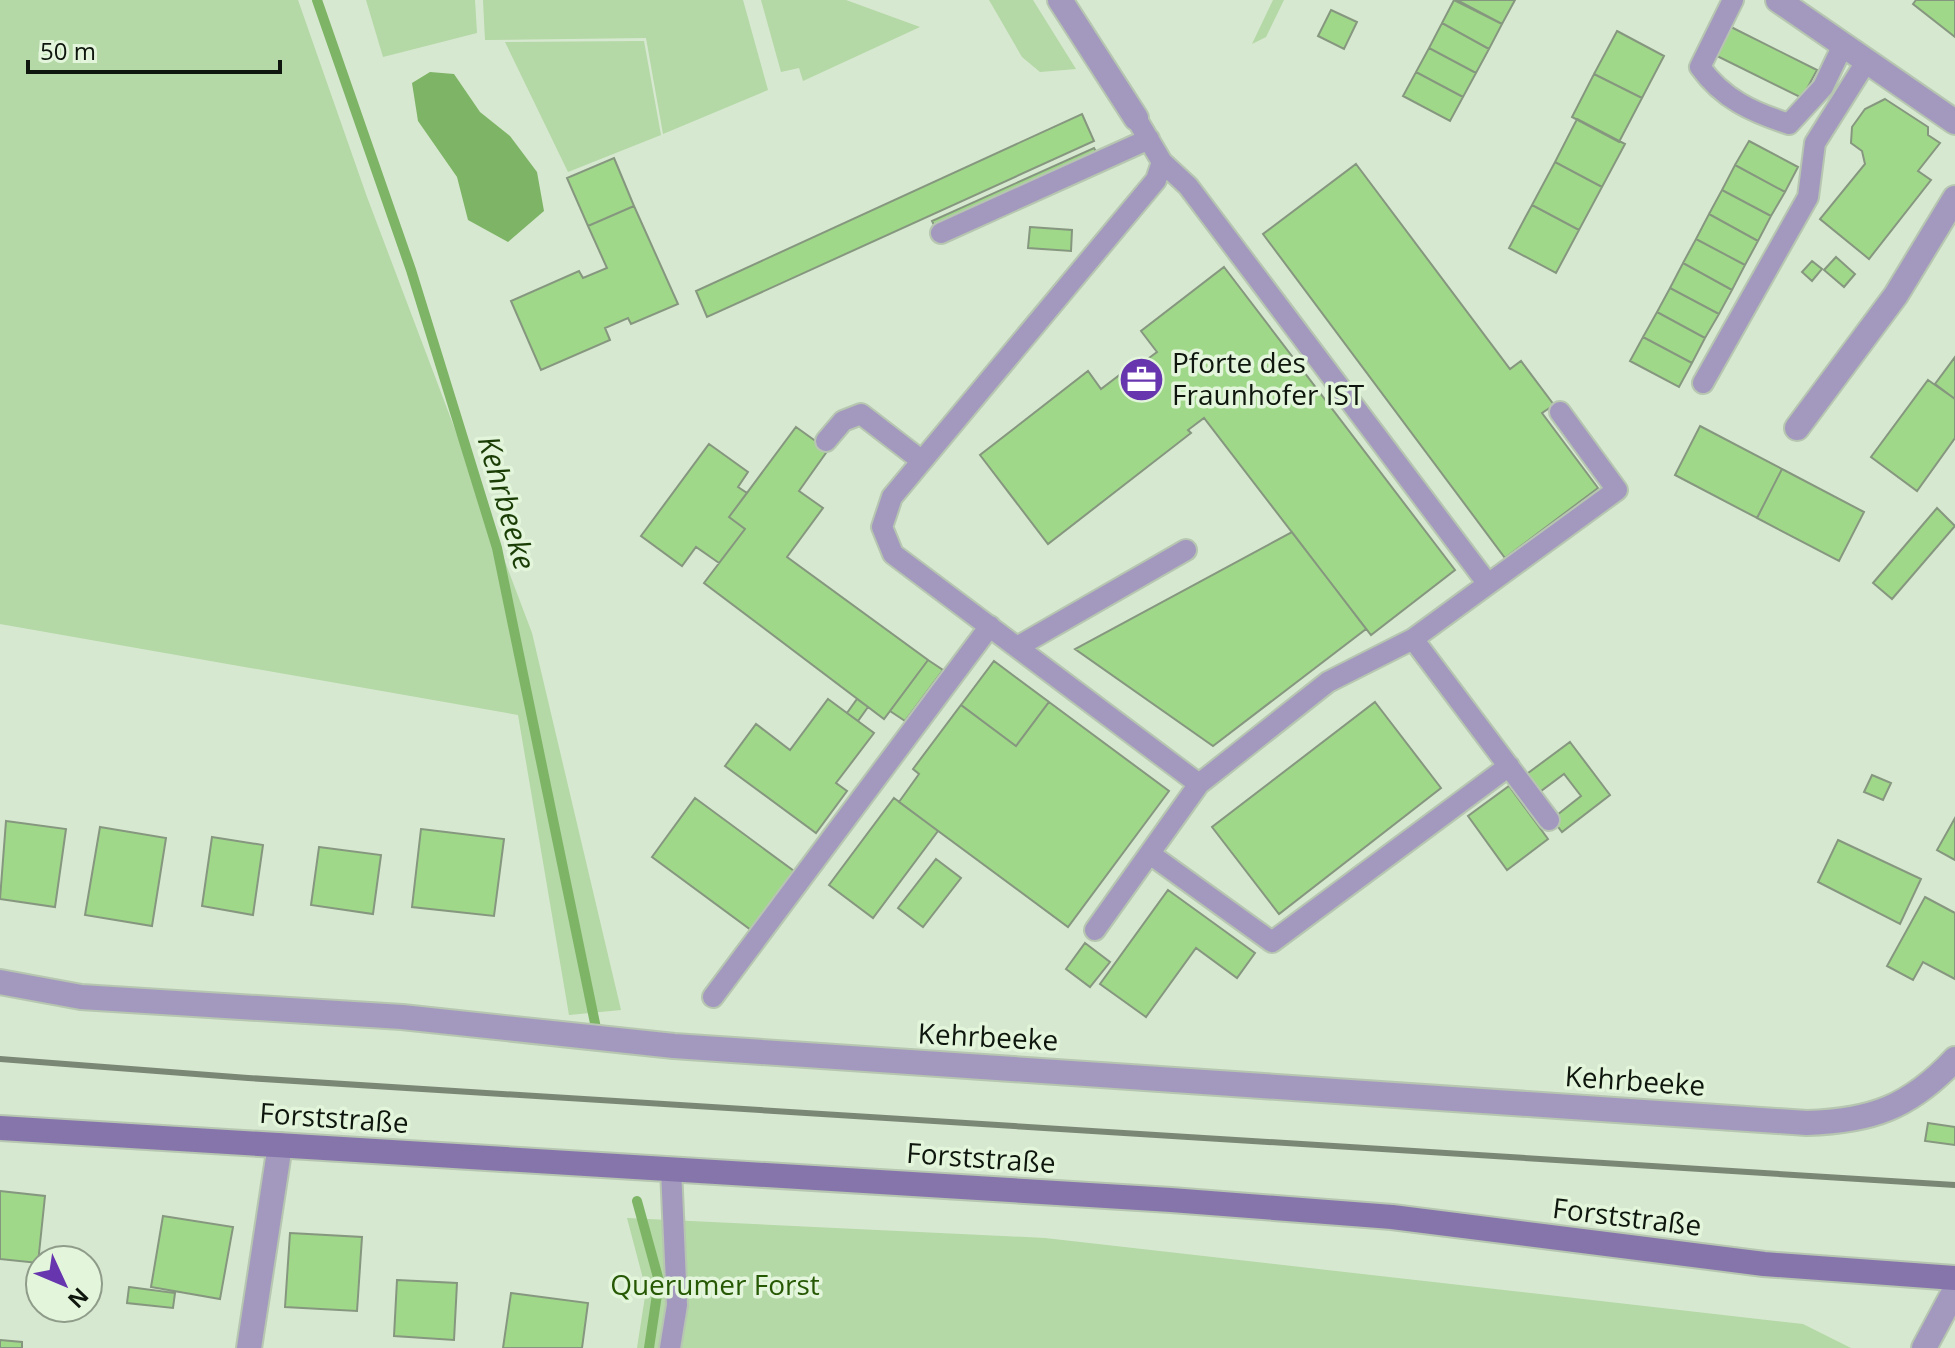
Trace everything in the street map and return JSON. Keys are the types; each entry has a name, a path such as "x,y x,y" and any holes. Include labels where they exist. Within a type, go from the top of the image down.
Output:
{"main road":[{"name":"Forststraße","path":"0,1128 1392,1217 1732,1260 1955,1278"}],"street":[{"path":"1060,0 1142,128"},
{"path":"1778,0 1955,122"},
{"path":"1797,428 1896,295 1955,198"},
{"name":"Kehrbeeke","path":"0,982 81,997 402,1017 699,1048 1807,1123 1858,1120 1881,1114 1922,1090 1955,1059"},
{"path":"249,1348 280,1145"},
{"path":"1924,1348 1955,1290"}],"lane":[{"path":"1733,0 1700,67 1713,85 1748,111 1789,124 1823,87 1843,45"},
{"path":"1703,383 1808,197 1815,143 1866,62"},
{"path":"941,233 1142,128 1162,162 1188,186 1488,584"},
{"path":"1162,162 1156,180 892,497 882,527 893,554 1199,784"},
{"path":"1095,930 1199,784 1328,682 1413,639 1617,490 1560,412"},
{"path":"826,441 843,421 861,414 922,461"},
{"path":"1017,647 1186,550"},
{"path":"713,997 990,626"},
{"path":"1413,639 1549,820"},
{"path":"1150,854 1272,942 1509,766"},
{"path":"670,1348 677,1305 671,1169"}],"green space":[{"path":"0,0 298,0 367,197 532,633 621,1010 569,1015 518,715 0,624"},
{"path":"366,0 475,0 477,33 383,57"},
{"path":"483,0 743,0 768,90 663,134 646,38 485,40"},
{"path":"761,0 846,0 920,27 803,81 799,68 781,72"},
{"path":"989,0 1033,0 1076,69 1040,72 1022,57"},
{"path":"1273,0 1284,0 1266,37 1252,44"},
{"path":"644,41 661,135 568,172 505,42"},
{"name":"Querumer Forst","path":"627,1218 1045,1238 1803,1324 1851,1348 637,1348 646,1290"}],"shaded area":[{"path":"430,72 454,74 480,112 510,136 537,172 544,211 508,242 468,220 457,177 418,121 412,83"}],"building":[{"path":"1454,0 1502,24 1489,49 1442,23"},
{"path":"1457,0 1515,0 1502,24"},
{"path":"1916,0 1955,0 1955,37 1913,4"},
{"path":"1331,10 1357,22 1344,49 1318,36"},
{"path":"1442,23 1489,49 1476,73 1429,48"},
{"path":"1729,26 1817,70 1802,98 1715,55"},
{"path":"1617,31 1664,56 1642,98 1594,74"},
{"path":"1429,48 1476,73 1463,97 1416,72"},
{"path":"1416,72 1463,97 1450,121 1403,96"},
{"path":"1594,74 1642,98 1619,142 1572,117"},
{"path":"1885,99 1928,127 1928,135 1940,143 1918,171 1931,180 1869,259 1820,219 1865,164 1862,151 1851,143 1852,127 1865,109"},
{"path":"1082,114 1094,141 707,317 696,291"},
{"path":"1577,119 1625,144 1602,187 1555,162"},
{"path":"1749,141 1798,167 1785,192 1735,165"},
{"path":"1094,148 1100,159 938,233 932,221"},
{"path":"614,158 634,206 588,226 567,178"},
{"path":"1555,162 1602,187 1579,230 1532,205"},
{"path":"1356,164 1510,369 1521,361 1554,405 1542,413 1598,488 1505,558 1263,234"},
{"path":"1735,165 1785,192 1771,216 1722,190"},
{"path":"1722,190 1771,216 1758,241 1709,214"},
{"path":"1532,205 1579,230 1556,273 1509,248"},
{"path":"634,206 678,304 631,324 628,318 605,328 610,340 541,370 511,301 579,271 583,278 607,268 588,226"},
{"path":"1709,214 1758,241 1745,265 1696,239"},
{"path":"1030,227 1072,230 1071,251 1028,248"},
{"path":"1696,239 1745,265 1732,290 1683,263"},
{"path":"1836,257 1855,274 1844,287 1824,270"},
{"path":"1812,261 1822,269 1812,281 1802,272"},
{"path":"1683,263 1732,290 1719,314 1670,288"},
{"path":"1224,267 1455,570 1371,635 1204,418 1188,430 1191,433 1048,544 980,455 1088,371 1101,389 1138,361 1141,365 1157,352 1141,331"},
{"path":"1670,288 1719,314 1705,338 1657,312"},
{"path":"1657,312 1705,338 1692,363 1643,337"},
{"path":"1643,337 1692,363 1679,387 1630,361"},
{"path":"1955,357 1955,399 1935,384"},
{"path":"1928,380 1955,399 1955,438 1917,491 1871,457"},
{"path":"1700,426 1782,469 1757,518 1675,475"},
{"path":"796,427 828,450 799,491 823,508 787,557 928,660 884,719 704,583 745,529 729,517"},
{"path":"709,444 748,472 738,487 747,493 729,517 745,529 719,563 696,547 682,566 641,536"},
{"path":"1782,469 1864,512 1839,561 1757,518"},
{"path":"1937,508 1955,526 1892,599 1873,583"},
{"path":"1292,532 1366,629 1213,746 1075,649"},
{"path":"928,660 943,670 905,721 890,711"},
{"path":"994,661 1049,702 1016,746 961,705"},
{"path":"828,699 874,733 836,783 847,791 816,833 725,766 756,724 790,750"},
{"path":"857,699 868,707 858,721 847,713"},
{"path":"1049,702 1169,791 1068,927 899,802 919,774 913,769 961,705 1016,746"},
{"path":"1375,702 1441,788 1279,914 1212,827"},
{"path":"1570,742 1610,795 1562,832 1552,819 1581,796 1564,774 1537,794 1524,776"},
{"path":"1872,775 1891,783 1883,800 1864,792"},
{"path":"1509,786 1548,839 1507,870 1468,816"},
{"path":"695,798 794,871 751,930 652,857"},
{"path":"894,798 938,831 873,918 829,885"},
{"path":"1955,818 1955,860 1937,850"},
{"path":"6,821 66,829 55,907 0,899"},
{"path":"100,827 166,838 152,926 85,915"},
{"path":"421,829 504,839 494,916 412,907"},
{"path":"212,837 263,845 253,915 202,906"},
{"path":"1838,840 1921,879 1900,924 1818,882"},
{"path":"319,847 381,855 373,914 311,905"},
{"path":"936,859 961,878 923,927 898,908"},
{"path":"1168,890 1255,953 1237,978 1196,948 1146,1017 1100,984"},
{"path":"1925,897 1955,913 1955,979 1923,962 1913,980 1887,966"},
{"path":"1085,943 1110,962 1090,987 1066,969"},
{"path":"1928,1123 1955,1127 1955,1145 1925,1141"},
{"path":"0,1191 45,1196 40,1244 24,1244 24,1262 0,1259"},
{"path":"163,1216 233,1227 220,1299 151,1287"},
{"path":"290,1233 362,1237 357,1311 285,1307"},
{"path":"397,1280 457,1283 454,1340 394,1336"},
{"path":"129,1287 175,1293 173,1308 127,1303"},
{"path":"511,1293 588,1303 582,1348 503,1348"},
{"path":"0,1340 22,1342 22,1348 0,1348"}],"waterway":[{"name":"Kehrbeeke","path":"317,0 411,270 497,548 597,1033"},
{"name":"Kehrbeeke","path":"637,1201 659,1281 649,1348"}],"railway":[{"path":"0,1059 248,1078 1955,1185"}],"place":[{"name":"Pforte des Fraunhofer IST","path":"1141,379"}]}
